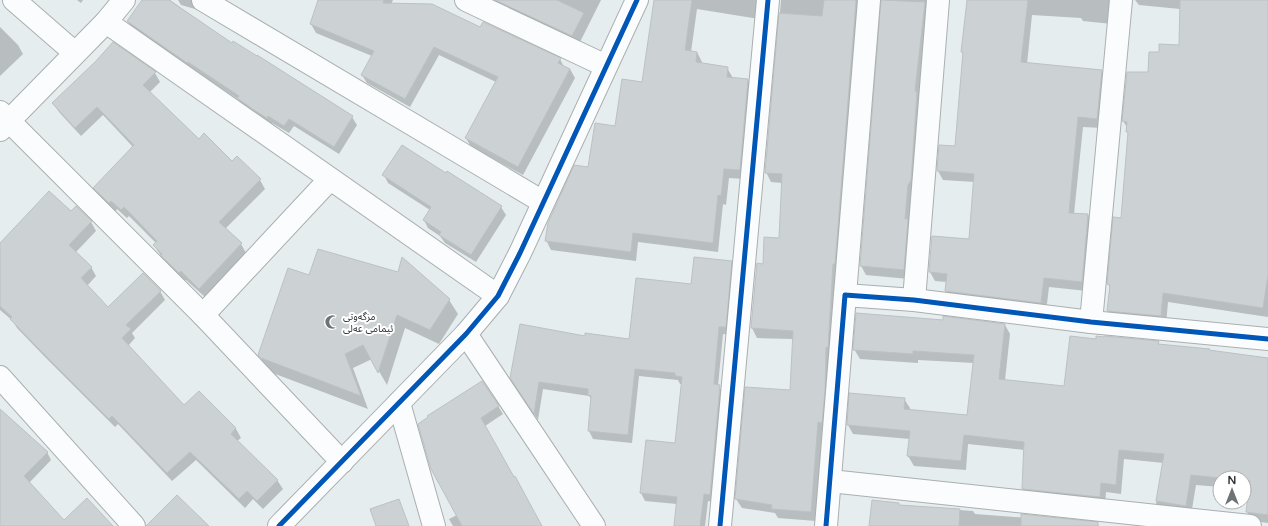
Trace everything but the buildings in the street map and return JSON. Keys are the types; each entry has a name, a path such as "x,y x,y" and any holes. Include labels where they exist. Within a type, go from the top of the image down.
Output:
{"street":[{"path":"14,0 75,53"},
{"path":"124,0 106,22 3,121 203,315 342,462"},
{"path":"202,0 543,202"},
{"path":"466,0 606,66"},
{"path":"279,526 466,334 498,296 637,0"},
{"path":"720,526 768,0"},
{"path":"826,526 869,0"},
{"path":"914,300 938,0"},
{"path":"1091,322 1121,0"},
{"path":"106,22 498,296"},
{"path":"203,315 330,179"},
{"path":"845,295 914,300 1091,322 1268,339"},
{"path":"466,334 594,526"},
{"path":"0,377 134,526"},
{"path":"399,403 434,526"},
{"path":"830,481 1250,526"}],"cycle path":[{"path":"279,526 466,334 498,296 520,253 637,0"},
{"path":"720,526 768,0"},
{"path":"826,526 845,295 914,300 1091,322 1268,339"}],"place":[{"name":"مزگەوتی ئیمامی عەلی","path":"332,322"}]}
